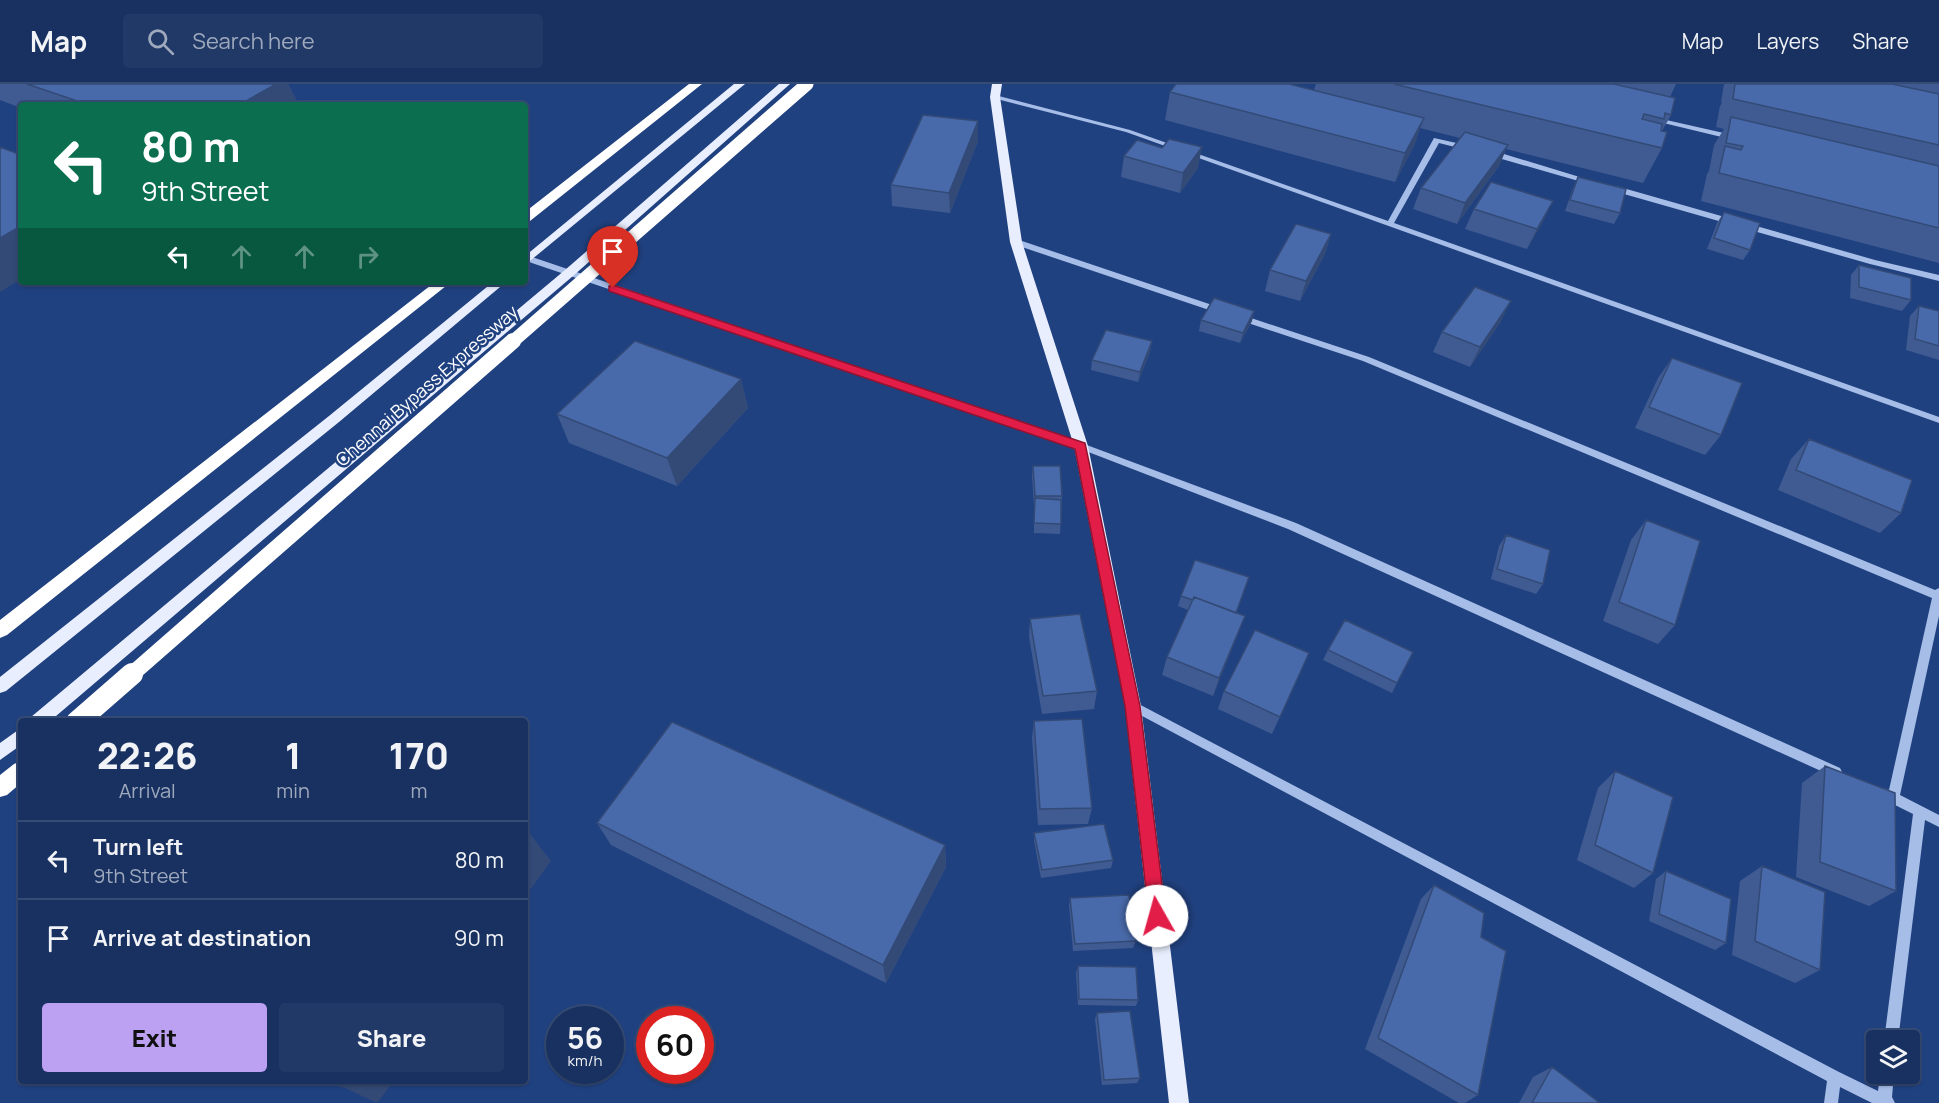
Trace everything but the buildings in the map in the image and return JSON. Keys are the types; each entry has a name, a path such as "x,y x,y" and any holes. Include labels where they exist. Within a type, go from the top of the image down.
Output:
{"highway":[{"path":"528,216 696,84"},
{"name":"Chennai Bypass Expressway","path":"82,718 807,84"},
{"path":"0,630 440,285"},
{"path":"0,788 18,773"}],"main road":[{"path":"528,259 740,84"},
{"path":"42,718 568,273 785,84"},
{"path":"996,91 1016,242 1081,446 1133,706 1179,1103"},
{"path":"0,686 334,419 496,285"},
{"path":"0,753 18,738"}],"street":[{"path":"996,91 1128,131 1939,420"},
{"path":"1640,116 1744,140"},
{"path":"1390,224 1437,140 1873,262 1939,278"},
{"path":"1016,242 1366,359 1938,594 1893,798"},
{"path":"528,260 1081,446 1292,526 1849,778"},
{"path":"1133,706 1834,1077 1886,1102 1887,1084"},
{"path":"1871,788 1939,821"},
{"path":"1892,1030 1920,811"},
{"path":"1832,1103 1834,1077"}],"route":[{"path":"613,288 1081,446 1133,706 1157,916"}]}
